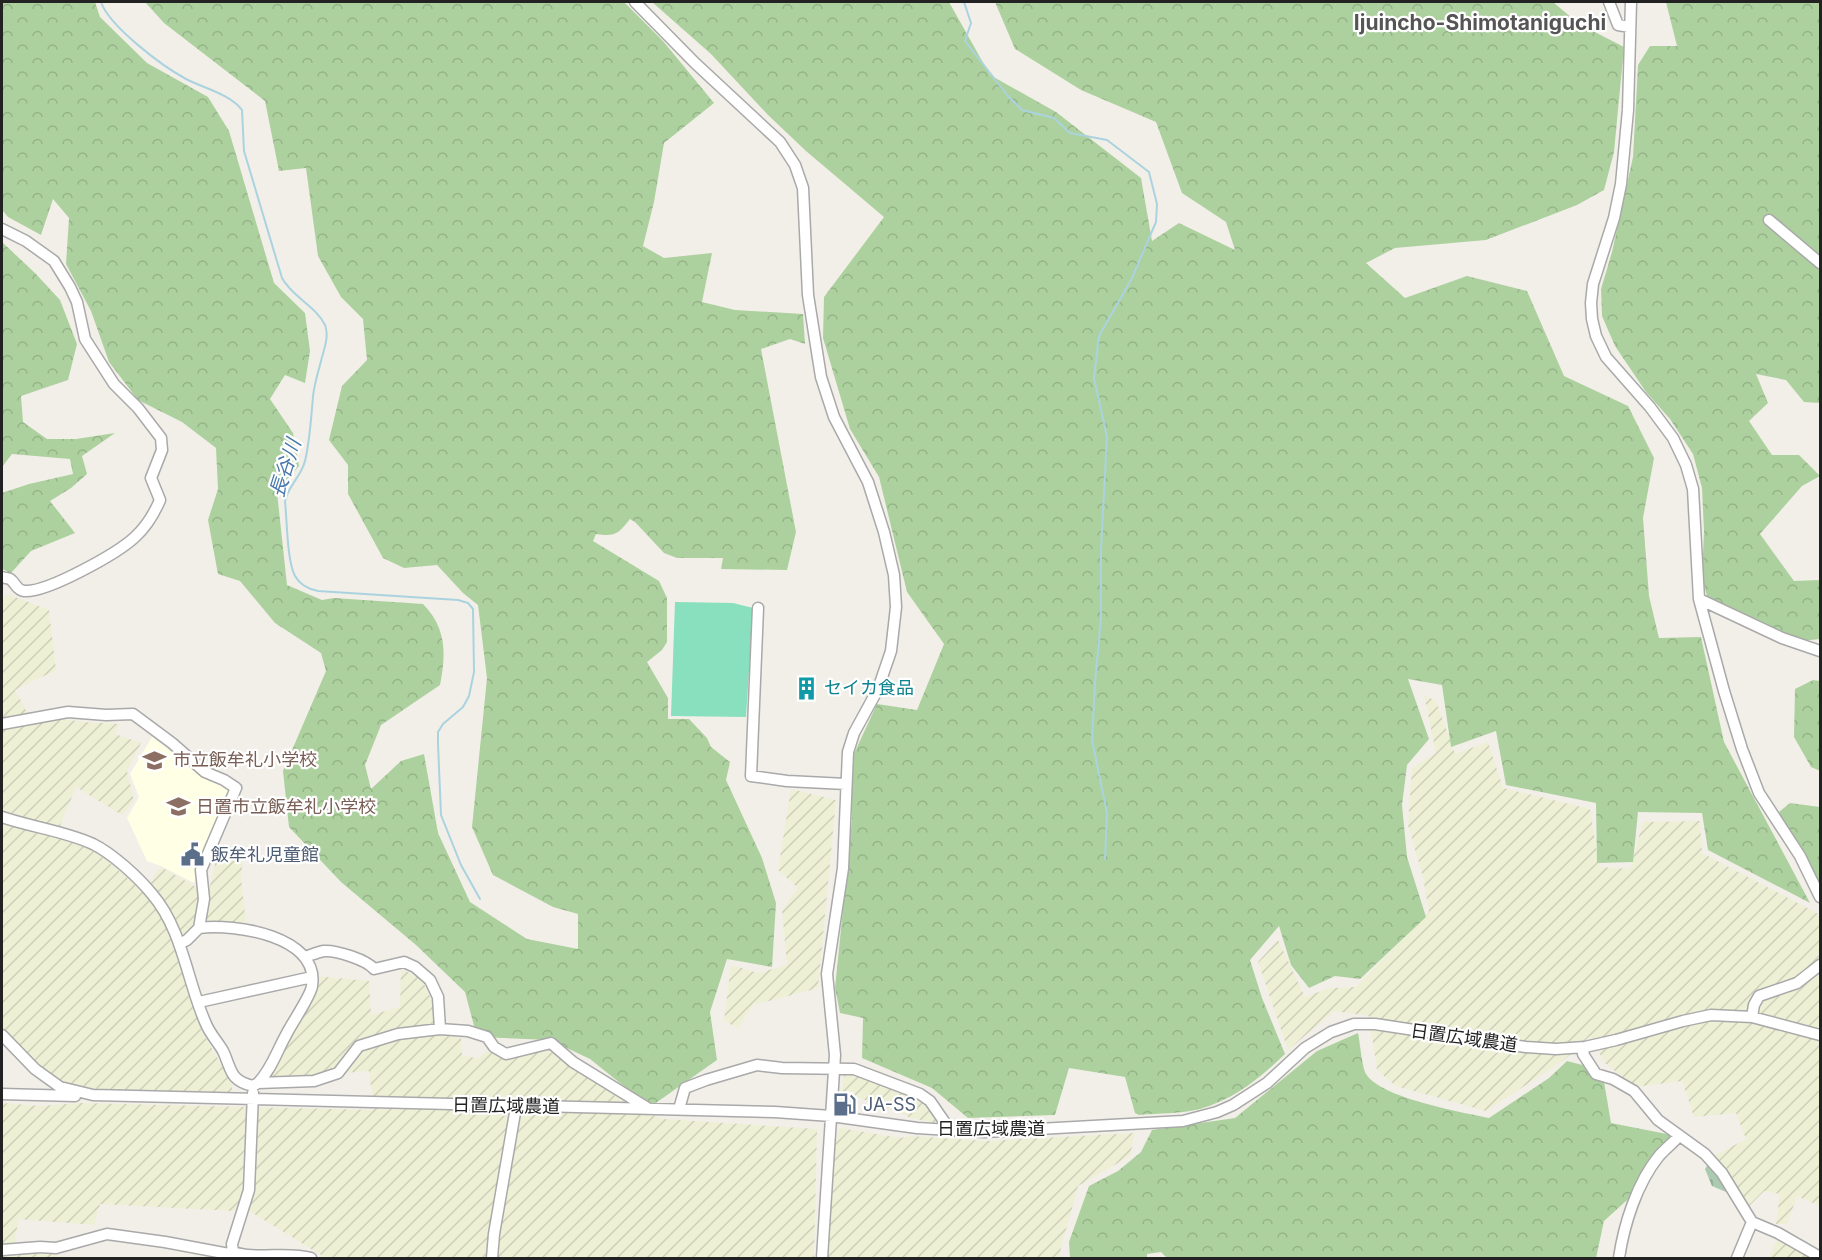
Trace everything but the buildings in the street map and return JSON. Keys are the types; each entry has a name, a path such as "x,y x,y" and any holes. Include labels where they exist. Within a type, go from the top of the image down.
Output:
{"street":[{"path":"635,2 695,63 780,142 795,165 803,188 808,295 821,377 834,417 868,482 884,531 896,586 896,621 891,651 878,689 850,742 843,868 828,974 834,1068 822,1258"},
{"path":"1610,2 1618,25 1630,27"},
{"path":"1631,2 1628,110 1621,184 1614,218 1593,285 1592,319 1596,336 1606,357 1650,407 1673,438 1686,465 1693,489 1699,599 1742,749 1759,793 1800,856 1821,897"},
{"path":"1769,220 1821,264"},
{"path":"2,229 26,241 54,261 77,302 85,339 114,384 138,408 162,438 162,450 151,478 160,500 154,516 134,538 104,558 51,585 24,591 18,589 11,580 2,577"},
{"path":"1699,599 1782,638 1821,651"},
{"path":"758,608 751,776 787,781 846,784"},
{"path":"2,724 68,712 106,715 133,714 172,743 205,772 236,788 201,870 204,881 204,898 199,928 187,940 179,944"},
{"path":"2,817 80,839 110,854 153,895 163,910 179,944 205,1023 224,1053 231,1073 239,1081 256,1085 314,1081 338,1073 359,1046 398,1034 440,1029 468,1031 487,1037 494,1047 506,1054 551,1043 573,1062 647,1108"},
{"path":"199,928 255,932 275,938 292,946 305,957 312,977 312,988 270,1066 256,1085 253,1100 249,1190 232,1244 233,1252"},
{"path":"305,957 327,951 371,964 374,969 404,962 415,967 430,980 438,997 440,1029"},
{"path":"1752,1017 1754,1005 1760,996 1797,983 1821,966"},
{"path":"199,1002 312,977"},
{"name":"日置広域農道","path":"2,1094 56,1091 93,1095 253,1100 679,1109 831,1116 917,1128 984,1132 1153,1123 1199,1118 1233,1106 1267,1083 1316,1040 1354,1024 1375,1024 1526,1047 1556,1049 1585,1047 1711,1015 1752,1017 1821,1035"},
{"path":"2,1035 56,1091"},
{"path":"1585,1047 1583,1054 1596,1074 1613,1079 1634,1091 1658,1120 1705,1154 1722,1173 1752,1222 1819,1253"},
{"path":"679,1109 685,1088 751,1066 834,1068 861,1071 920,1094 930,1101 950,1130"},
{"path":"492,1258 516,1107"},
{"path":"1619,1258 1632,1207 1648,1174 1659,1156 1679,1136"},
{"path":"1737,1258 1752,1222"},
{"path":"2,1250 56,1248 107,1234 229,1254 233,1252 252,1258 295,1255 311,1258"}],"shaded area":[{"path":"7,594 49,610 56,670 15,690 28,714 84,722 119,724 115,734 141,743 127,771 134,801 122,815 76,787 59,828 2,810 2,600"},
{"path":"1424,695 1436,701 1455,754 1488,742 1503,788 1590,809 1599,867 1630,869 1643,822 1700,821 1702,853 1817,913 1820,918 1820,1206 1797,1196 1787,1224 1776,1224 1780,1194 1764,1191 1749,1206 1732,1177 1712,1157 1746,1139 1736,1113 1694,1117 1682,1081 1635,1087 1605,1063 1590,1036 1563,1061 1486,1111 1396,1086 1377,1070 1369,1016 1334,1011 1288,1050 1258,962 1278,940 1305,997 1330,988 1356,987 1429,912 1423,877 1408,825 1412,768 1436,753"},
{"name":"日置市立飯牟礼小学校","path":"152,737 185,763 230,790 194,883 147,861 127,818 139,797 130,774"},
{"path":"791,789 836,800 818,988 753,1005 738,1028 724,1021 731,965 758,973 787,965 782,910 798,888 778,870"},
{"path":"2,821 68,840 89,849 105,859 145,893 158,870 163,868 208,894 219,848 244,848 241,877 246,925 194,929 189,934 183,935 174,948 201,1030 232,1083 232,1093 109,1091 62,1083 13,1042 2,1029"},
{"path":"401,969 422,979 434,1006 442,1035 461,1038 462,1055 479,1059 485,1052 547,1049 627,1104 662,1119 817,1129 814,1258 326,1258 251,1212 100,1204 94,1225 18,1219 15,1244 60,1256 60,1258 2,1258 2,1103 40,1106 81,1103 374,1110 369,1071 344,1073 336,1068 323,1074 266,1078 315,976 369,981 371,1015 400,1007"},
{"path":"845,1071 878,1080 926,1102 938,1117 937,1123 911,1118 874,1102 841,1094"},
{"path":"840,1128 901,1138 909,1136 987,1141 1135,1133 1130,1156 1078,1186 1060,1252 1061,1258 825,1258 836,1140"},
{"path":"1777,1240 1814,1258 1769,1258"}],"green space":[{"path":"2,2 95,2 100,17 147,63 208,97 229,131 274,283 305,313 310,351 305,383 285,375 270,399 293,433 299,466 277,492 287,585 322,600 334,598 423,604 431,613 441,632 444,653 440,685 381,725 365,765 371,789 401,761 424,754 438,833 470,902 527,939 578,949 578,914 553,907 493,875 472,827 487,678 478,605 463,593 437,565 404,568 383,558 348,494 348,465 329,440 342,386 367,360 363,319 341,297 318,256 306,168 279,171 265,101 164,23 145,2 624,2 663,41 714,103 664,143 654,202 643,246 664,258 712,253 702,302 735,310 803,314 805,344 790,339 761,349 796,532 787,570 721,569 723,558 677,558 664,553 630,519 616,533 596,534 593,541 659,581 667,598 667,642 662,650 647,662 668,698 668,719 689,719 707,738 711,747 730,762 726,780 762,858 776,903 772,967 727,959 710,1012 717,1060 650,1107 590,1059 550,1040 477,1037 465,992 416,945 341,882 289,827 283,771 326,671 321,653 275,623 240,581 218,574 208,520 218,489 216,448 182,422 138,400 109,362 91,311 66,264 69,218 53,199 41,235 8,217 2,210"},
{"path":"652,2 949,2 990,75 1056,112 1141,178 1152,241 1179,223 1235,250 1226,222 1182,193 1156,122 1081,90 1015,49 995,2 1553,2 1579,24 1624,47 1614,152 1604,190 1577,205 1486,240 1395,248 1366,263 1405,298 1467,276 1527,291 1564,376 1628,406 1654,458 1643,518 1649,596 1659,638 1701,637 1724,742 1810,903 1708,850 1702,813 1638,812 1633,862 1597,863 1596,803 1506,785 1496,731 1451,747 1442,685 1408,679 1429,739 1407,765 1402,805 1407,857 1426,917 1360,979 1335,976 1309,988 1291,965 1279,926 1250,960 1262,998 1285,1054 1236,1094 1200,1109 1178,1113 1139,1115 1135,1113 1125,1077 1069,1068 1055,1115 968,1118 932,1088 862,1058 863,1018 840,1013 835,988 852,820 852,758 877,704 917,710 944,644 907,592 879,477 850,429 823,338 824,297 884,217 806,151 768,115 711,54"},
{"path":"1666,2 1820,2 1820,403 1804,402 1786,380 1756,374 1768,403 1749,421 1772,455 1799,455 1820,476 1802,486 1760,534 1794,581 1820,580 1820,639 1801,641 1745,620 1707,596 1702,577 1704,531 1702,488 1693,454 1670,419 1646,392 1615,346 1602,316 1601,289 1612,252 1633,157 1638,65 1650,46 1677,46"},
{"path":"2,242 60,300 77,344 68,380 21,396 23,422 47,439 76,439 115,433 82,456 87,474 71,488 50,501 75,533 31,551 11,573 2,569 2,493 73,474 70,459 12,454 2,467"},
{"path":"675,602 733,603 753,608 746,717 671,716"},
{"path":"1813,680 1820,681 1820,771 1811,767 1794,737 1795,689"},
{"path":"1790,803 1820,807 1820,886 1779,812"},
{"path":"1358,1033 1366,1074 1374,1083 1404,1097 1489,1118 1549,1078 1567,1061 1602,1070 1611,1123 1677,1136 1637,1191 1604,1221 1596,1258 1167,1258 1161,1252 1147,1254 1147,1258 1070,1258 1069,1242 1089,1186 1118,1171 1141,1152 1152,1130 1235,1118 1317,1051"},
{"path":"1708,1164 1721,1177 1726,1192 1712,1186 1705,1169"}],"waterway":[{"name":"長谷川","path":"101,2 114,22 164,65 186,79 231,100 242,110 244,151 282,278 325,325 326,341 314,387 305,461 285,501 289,551 295,576 305,586 318,591 458,600 468,603 473,609 474,672 469,696 463,707 443,724 438,732 438,744 441,815 461,865 480,899"},
{"path":"964,2 971,23 965,41 1008,96 1022,110 1054,118 1070,133 1107,140 1149,172 1157,204 1156,222 1131,280 1099,336 1094,378 1107,437 1101,549 1101,619 1092,740 1107,813 1105,859"}],"place":[{"name":"セイカ食品","path":"806,688"},
{"name":"市立飯牟礼小学校","path":"155,760"},
{"name":"日置市立飯牟礼小学校","path":"178,807"},
{"name":"飯牟礼児童館","path":"193,855"},
{"name":"JA-SS","path":"845,1105"}],"district":[{"name":"Ijuincho-Shimotaniguchi","path":"1480,23"}]}
